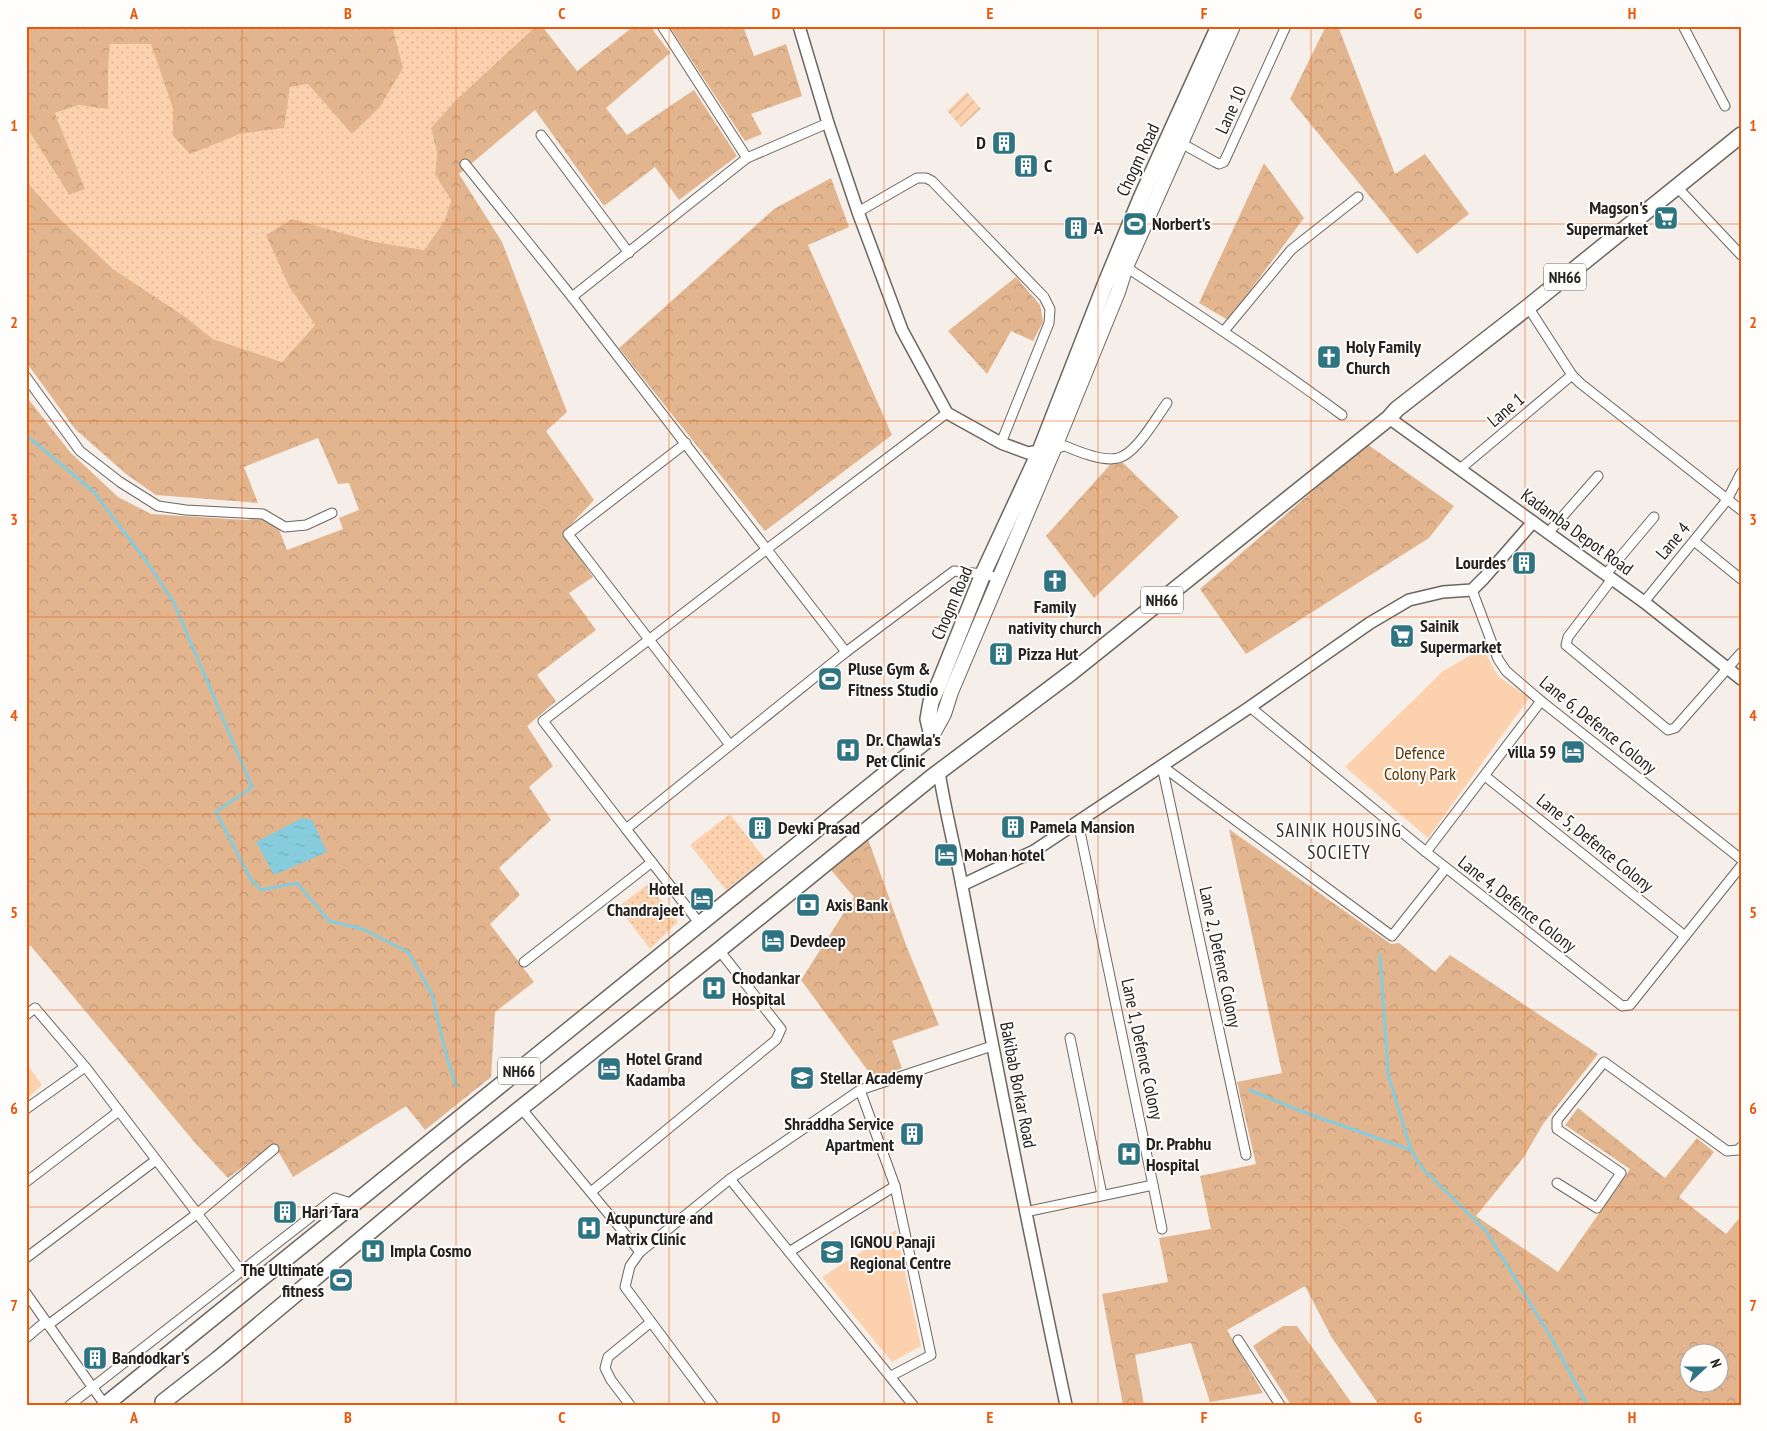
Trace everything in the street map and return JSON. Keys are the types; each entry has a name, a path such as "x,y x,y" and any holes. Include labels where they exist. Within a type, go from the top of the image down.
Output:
{"highway":[{"name":"Chogm Road","path":"932,736 928,719 931,702 983,574 1047,450 1105,285 1141,198 1220,26"},
{"name":"NH66","path":"162,1403 218,1359 521,1108 720,950 939,772 1072,672 1389,418 1397,409 1528,307 1741,135"},
{"name":"NH66","path":"105,1405 932,736"}],"main road":[{"name":"Chogm Road","path":"932,736 944,714 951,692 999,578 1047,450 1118,292 1126,268 1233,26"}],"street":[{"path":"662,26 747,158"},
{"path":"799,26 828,123 858,212 902,330 947,413 1001,443 1028,453 1065,446 1081,453 1110,459 1126,455 1134,448 1168,403"},
{"name":"Lane 10","path":"1181,143 1219,164 1224,162 1286,26"},
{"path":"1683,26 1725,106"},
{"path":"572,297 747,158 828,123"},
{"path":"541,135 629,252"},
{"path":"465,164 686,443 846,652"},
{"path":"858,212 917,178 926,178 932,181 1044,297 1050,309 1049,323 1001,443"},
{"path":"1677,187 1741,254"},
{"path":"1224,331 1291,250 1358,197"},
{"path":"1126,268 1224,331 1290,376 1342,415"},
{"path":"1528,307 1572,375 1741,510"},
{"name":"Lane 1","path":"1460,469 1572,375"},
{"path":"26,377 80,451 120,482 158,506 186,510 263,514 285,527 306,524 332,512"},
{"path":"700,924 543,721 947,413"},
{"name":"Kadamba Depot Road","path":"1389,418 1644,602 1741,679"},
{"path":"686,443 568,534 730,745"},
{"name":"Lane 4","path":"1644,602 1728,500 1741,472"},
{"path":"1548,533 1598,476"},
{"path":"1654,517 1609,577 1568,637 1566,645 1668,730 1675,728 1741,653"},
{"path":"962,885 1034,852 1250,707 1370,623 1409,600 1443,592 1472,590 1533,522"},
{"path":"1694,541 1741,579"},
{"path":"626,829 846,652 954,571 999,578"},
{"name":"Lane 6, Defence Colony","path":"1472,590 1498,659 1506,672 1741,859"},
{"path":"1426,852 1541,701"},
{"name":"Lane 4, Defence Colony","path":"1250,707 1426,852 1622,1006 1630,1005 1741,866"},
{"path":"1162,766 1392,936 1446,868"},
{"name":"Lane 2, Defence Colony","path":"1162,766 1246,1155"},
{"name":"Bakibab Borkar Road","path":"939,772 1025,1212 1066,1405"},
{"name":"Lane 5, Defence Colony","path":"1484,776 1685,936"},
{"name":"Lane 1, Defence Colony","path":"1078,822 1162,1229"},
{"path":"524,962 652,862"},
{"path":"591,1192 776,1040 781,1029 720,950"},
{"path":"26,1015 35,1008 84,1067 242,1271"},
{"path":"1070,1038 1102,1195"},
{"path":"714,1405 625,1287 630,1266 640,1252 730,1179 860,1090 992,1046"},
{"path":"1557,1183 1597,1208 1621,1173 1557,1129 1557,1120 1604,1062 1727,1151 1738,1150 1741,1146"},
{"path":"26,1109 84,1067"},
{"path":"860,1090 895,1186 931,1355 891,1376"},
{"path":"521,1108 640,1252"},
{"path":"26,1182 119,1112"},
{"path":"26,1338 198,1213 274,1150"},
{"path":"26,1258 156,1160"},
{"path":"730,1179 913,1405"},
{"path":"1025,1212 1153,1184"},
{"path":"789,1252 895,1186"},
{"path":"70,1405 334,1198 354,1204"},
{"path":"26,1293 105,1405"},
{"path":"630,1405 611,1380 605,1368 608,1357 651,1322"},
{"path":"1238,1340 1280,1405"}],"green space":[{"path":"26,26 392,26 403,68 379,108 352,134 308,84 290,87 284,128 240,134 190,154 173,136 173,109 151,44 110,44 108,109 79,105 55,113 85,189 69,195 26,126"},
{"path":"392,26 536,26 455,101 431,128 437,153 435,175 451,200 445,220 424,250 370,241 289,286 315,325 282,362 213,339 184,316 113,269 57,216 26,181 26,126 69,195 85,189 55,113 79,105 108,69 110,44 151,43 173,109 173,136 190,153 240,134 283,128 290,86 309,84 352,133 393,29"},
{"path":"536,26 542,26 577,71 634,26 650,26 670,53 606,108 627,135 694,90 737,156 679,200 655,167 604,206 535,110 459,174 502,242 567,412 546,431 594,500 563,533 593,577 569,593 596,630 537,675 556,701 527,726 553,766 529,787 551,820 499,868 520,895 490,924 534,982 495,1012 491,1077 425,1130 406,1106 293,1177 274,1144 228,1178 196,1144 31,946 26,948 26,396 70,452 118,497 151,514 247,520 273,514 287,550 343,529 339,518 359,510 349,483 338,484 318,438 244,467 258,503 156,495 126,474 75,429 26,362 26,181 57,216 113,269 184,316 213,339 282,362 315,325 289,286 266,235 292,219 370,241 424,250 445,220 451,200 435,175 437,153 431,128 455,101"},
{"path":"669,26 743,26 754,56 786,44 802,96 751,114 762,134 745,141"},
{"path":"1326,26 1338,26 1395,174 1425,154 1469,214 1417,254 1290,99"},
{"path":"967,92 981,109 961,127 947,111"},
{"path":"1264,163 1304,218 1228,320 1199,303"},
{"path":"831,178 849,227 808,245 892,435 765,531 619,348 774,209"},
{"path":"1016,277 1040,305 1043,322 1033,341 1011,331 987,374 948,331"},
{"path":"1367,444 1454,506 1429,538 1246,654 1200,589"},
{"path":"1117,457 1179,517 1094,598 1046,536"},
{"name":"Defence Colony Park","path":"1483,648 1498,676 1529,698 1428,838 1345,767 1443,671"},
{"path":"730,814 765,859 726,890 690,845"},
{"path":"1229,829 1391,944 1399,943 1435,972 1450,955 1598,1054 1543,1124 1524,1157 1476,1216 1558,1272 1630,1169 1565,1125 1578,1108 1665,1178 1697,1138 1714,1152 1679,1197 1726,1234 1741,1216 1741,1405 1379,1405 1332,1338 1305,1286 1227,1330 1263,1393 1210,1402 1191,1343 1135,1355 1144,1405 1123,1405 1102,1294 1168,1282 1159,1238 1211,1229 1200,1176 1256,1164 1237,1082 1282,1073"},
{"path":"868,839 906,945 939,1025 892,1041 902,1068 874,1079 801,980 854,897 831,870"},
{"path":"648,884 678,922 650,949 618,907"},
{"path":"26,1063 42,1085 26,1100"},
{"path":"896,1230 921,1346 892,1362 822,1277"},
{"path":"1283,1326 1297,1326 1353,1405 1291,1405 1253,1346"}],"water":[{"path":"302,818 312,820 327,852 274,875 256,842"}],"waterway":[{"path":"26,435 94,492 149,565 174,603 252,787 216,812 250,878 261,890 297,883 329,921 363,929 408,952 432,994 445,1051 456,1086"},
{"path":"1380,955 1388,1074 1411,1150 1422,1168 1486,1231 1552,1339 1587,1405"},
{"path":"1250,1090 1298,1110 1411,1150"}],"place":[{"name":"D","path":"1004,143"},
{"name":"C","path":"1026,166"},
{"name":"Magson's Supermarket","path":"1666,218"},
{"name":"Norbert's","path":"1135,224"},
{"name":"A","path":"1076,228"},
{"name":"Holy Family Church","path":"1329,357"},
{"name":"Lourdes","path":"1524,563"},
{"name":"Family nativity church","path":"1055,581"},
{"name":"Sainik Supermarket","path":"1402,636"},
{"name":"Pizza Hut","path":"1001,654"},
{"name":"Pluse Gym & Fitness Studio","path":"830,679"},
{"name":"Dr. Chawla's Pet Clinic","path":"848,750"},
{"name":"villa 59","path":"1573,752"},
{"name":"Pamela Mansion","path":"1013,827"},
{"name":"Devki Prasad","path":"760,828"},
{"name":"Mohan hotel","path":"946,855"},
{"name":"Hotel Chandrajeet","path":"702,899"},
{"name":"Axis Bank","path":"808,905"},
{"name":"Devdeep","path":"773,941"},
{"name":"Chodankar Hospital","path":"714,988"},
{"name":"Hotel Grand Kadamba","path":"609,1069"},
{"name":"Stellar Academy","path":"802,1078"},
{"name":"Shraddha Service Apartment","path":"912,1134"},
{"name":"Dr. Prabhu Hospital","path":"1129,1154"},
{"name":"Hari Tara","path":"285,1212"},
{"name":"Acupuncture and Matrix Clinic","path":"589,1228"},
{"name":"Impla Cosmo","path":"373,1251"},
{"name":"IGNOU Panaji Regional Centre","path":"832,1252"},
{"name":"The Ultimate fitness","path":"341,1280"},
{"name":"Bandodkar's","path":"95,1358"}],"district":[{"name":"SAINIK HOUSING SOCIETY","path":"1339,841"}]}
